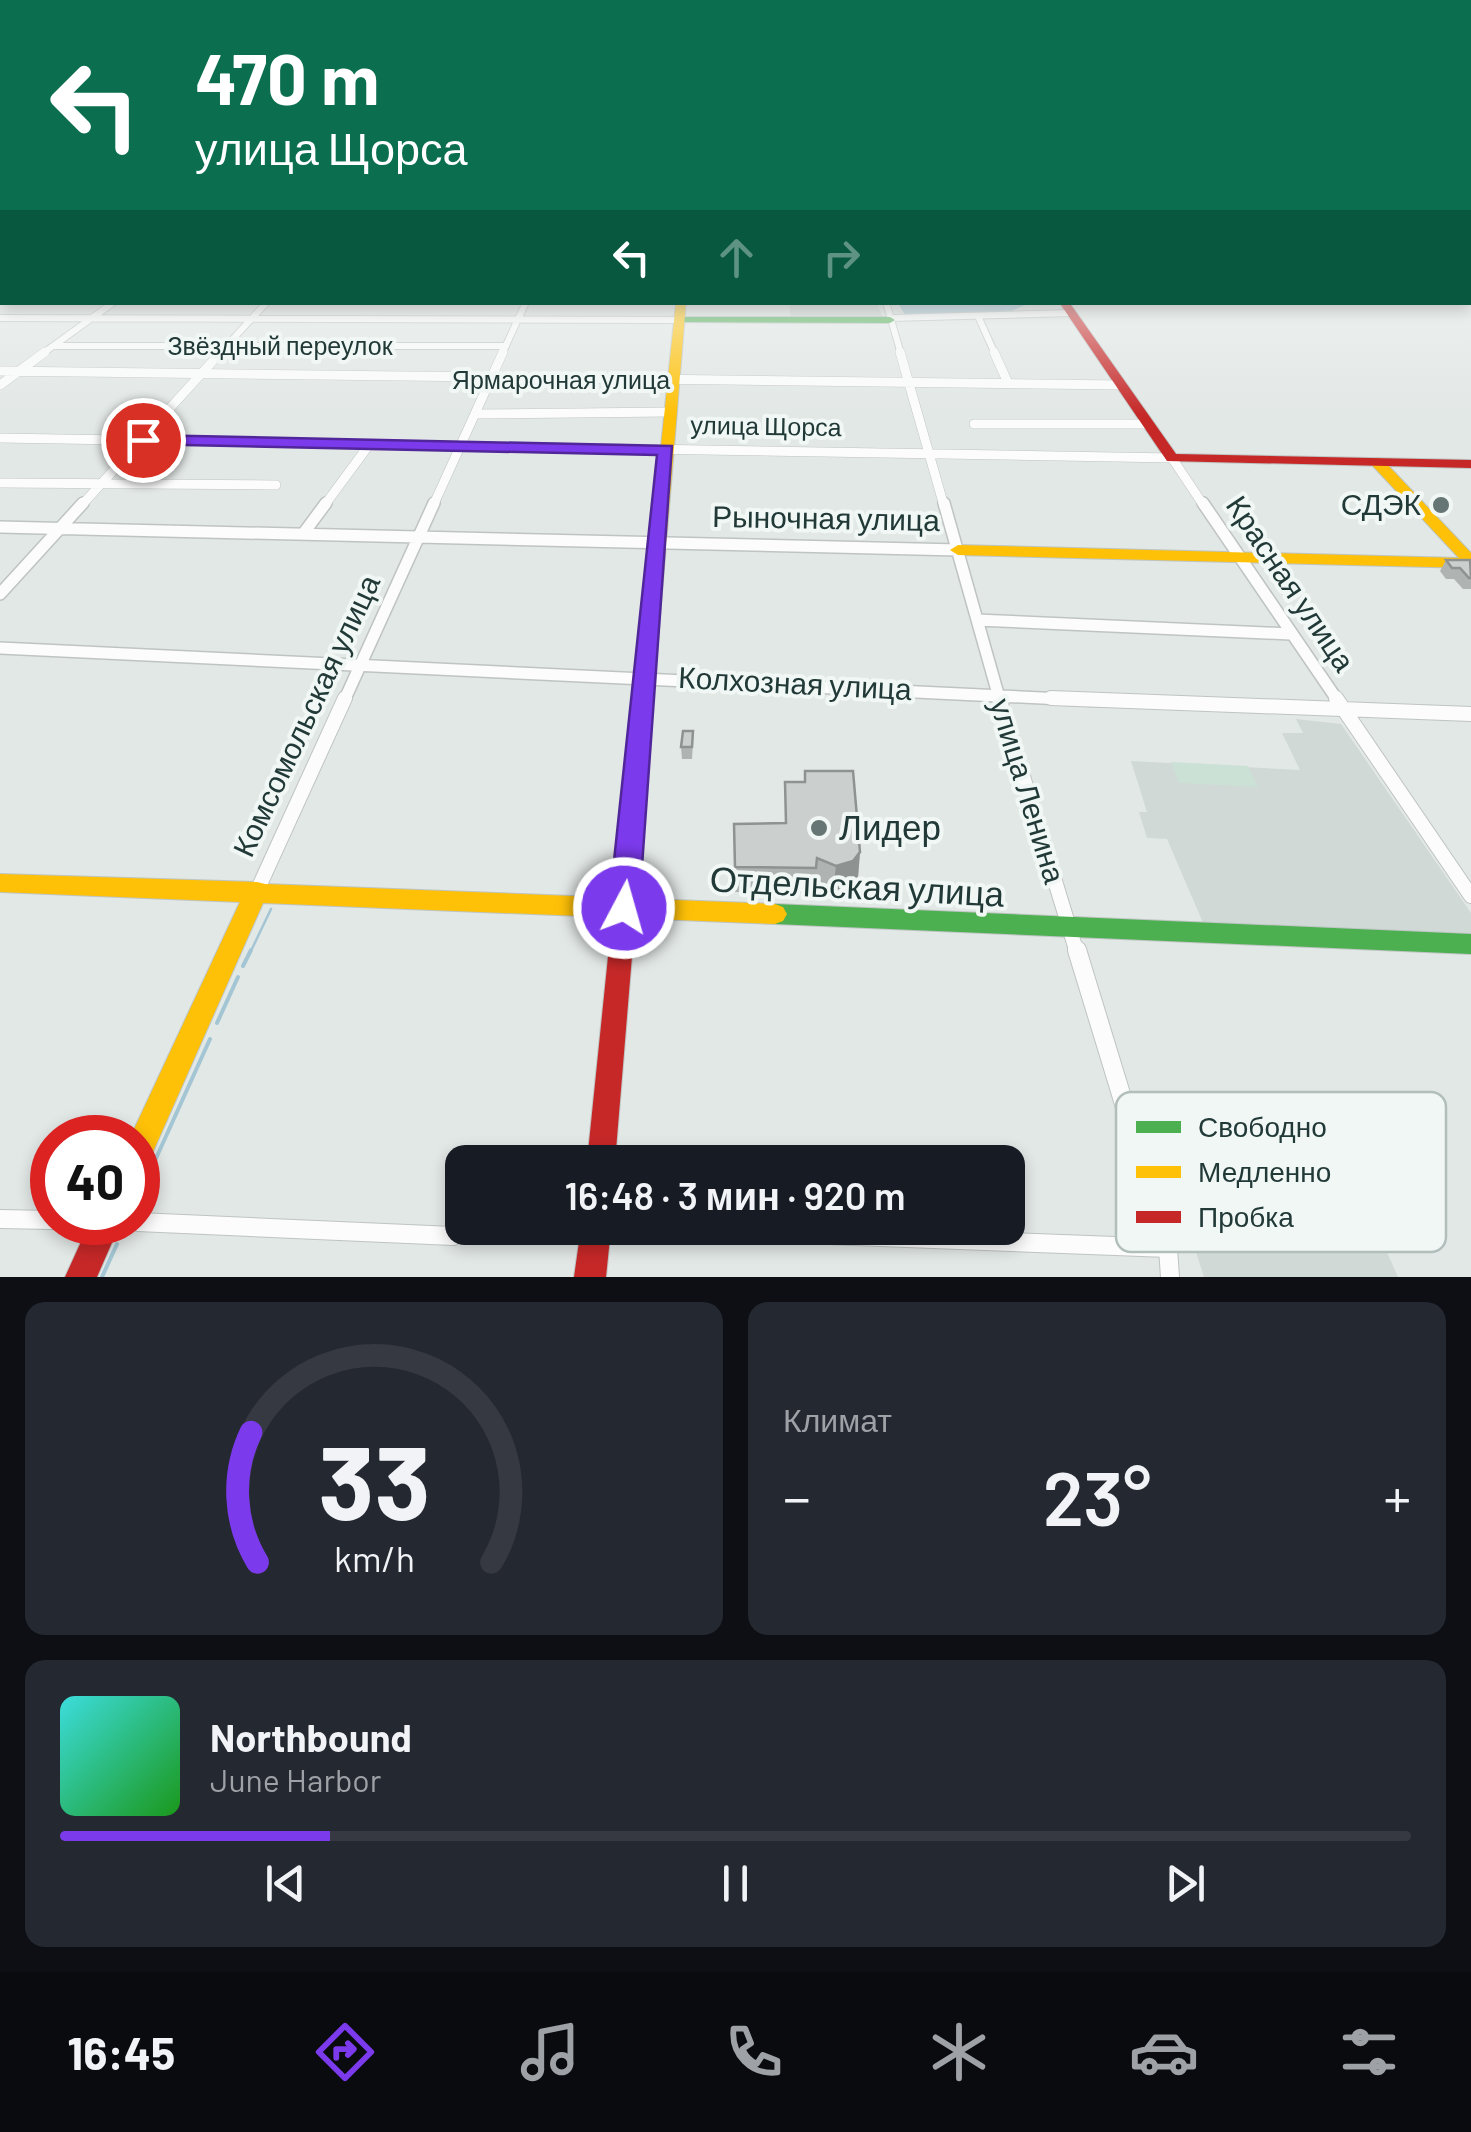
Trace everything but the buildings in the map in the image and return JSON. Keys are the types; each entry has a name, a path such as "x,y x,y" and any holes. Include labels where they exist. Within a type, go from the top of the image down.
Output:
{"street":[{"path":"0,385 110,305"},
{"path":"0,594 264,305"},
{"name":"Комсомольская улица","path":"155,1115 525,305"},
{"path":"0,318 517,321 680,312 978,316 1068,308"},
{"name":"Красная улица","path":"1068,308 1471,896"},
{"path":"603,1145 680,312"},
{"name":"улица Ленина","path":"889,314 932,453 998,694 1119,1092"},
{"path":"978,316 1008,383"},
{"name":"Звёздный переулок","path":"55,346 506,346"},
{"name":"Ярмарочная улица","path":"0,371 490,380 1122,384"},
{"path":"474,414 670,412"},
{"path":"974,424 1149,424"},
{"name":"улица Щорса","path":"0,438 1471,464"},
{"path":"302,534 370,445"},
{"path":"1377,462 1471,563"},
{"path":"0,483 276,485"},
{"name":"Рыночная улица","path":"0,528 1471,563"},
{"path":"977,620 1290,634"},
{"name":"Колхозная улица","path":"0,648 364,660 647,677 1471,714"},
{"name":"Отдельская улица","path":"0,884 257,891 1068,930 1471,944"},
{"path":"0,1220 30,1220"},
{"path":"160,1223 445,1236"},
{"path":"1025,1243 1116,1246"},
{"path":"80,1277 95,1245"},
{"path":"590,1277 594,1245"},
{"name":"улица Ленина","path":"1168,1252 1170,1277"}],"shaded area":[{"path":"789,305 878,305 882,316 791,317"},
{"path":"1296,719 1341,724 1471,913 1471,933 1204,925 1167,839 1147,838 1139,812 1147,812 1131,761 1300,770 1282,733 1303,733"},
{"path":"1196,1252 1387,1252 1398,1277 1204,1277"}],"green space":[{"path":"1171,762 1248,766 1258,787 1179,783"}],"water":[{"path":"899,305 1025,305 1009,312 905,315"}],"waterway":[{"path":"250,953 271,909"},
{"path":"243,966 251,950"},
{"path":"217,1023 238,977"},
{"path":"160,1149 210,1039"},
{"path":"102,1277 117,1245"}],"traffic: fast":[{"path":"679,320 890,320"},
{"path":"775,914 1471,944"}],"traffic: slow":[{"path":"638,762 681,305"},
{"path":"1377,462 1471,562"},
{"path":"958,550 1471,563"},
{"path":"0,883 775,914"},
{"path":"155,1115 257,891"}],"traffic: jam":[{"path":"1066,305 1172,458 1471,464"},
{"path":"603,1145 638,762"},
{"path":"81,1277 96,1245"},
{"path":"590,1277 594,1245"}],"place":[{"name":"СДЭК","path":"1441,505"},
{"name":"Лидер","path":"819,828"}],"route":[{"path":"143,440 666,450 624,908"}]}
